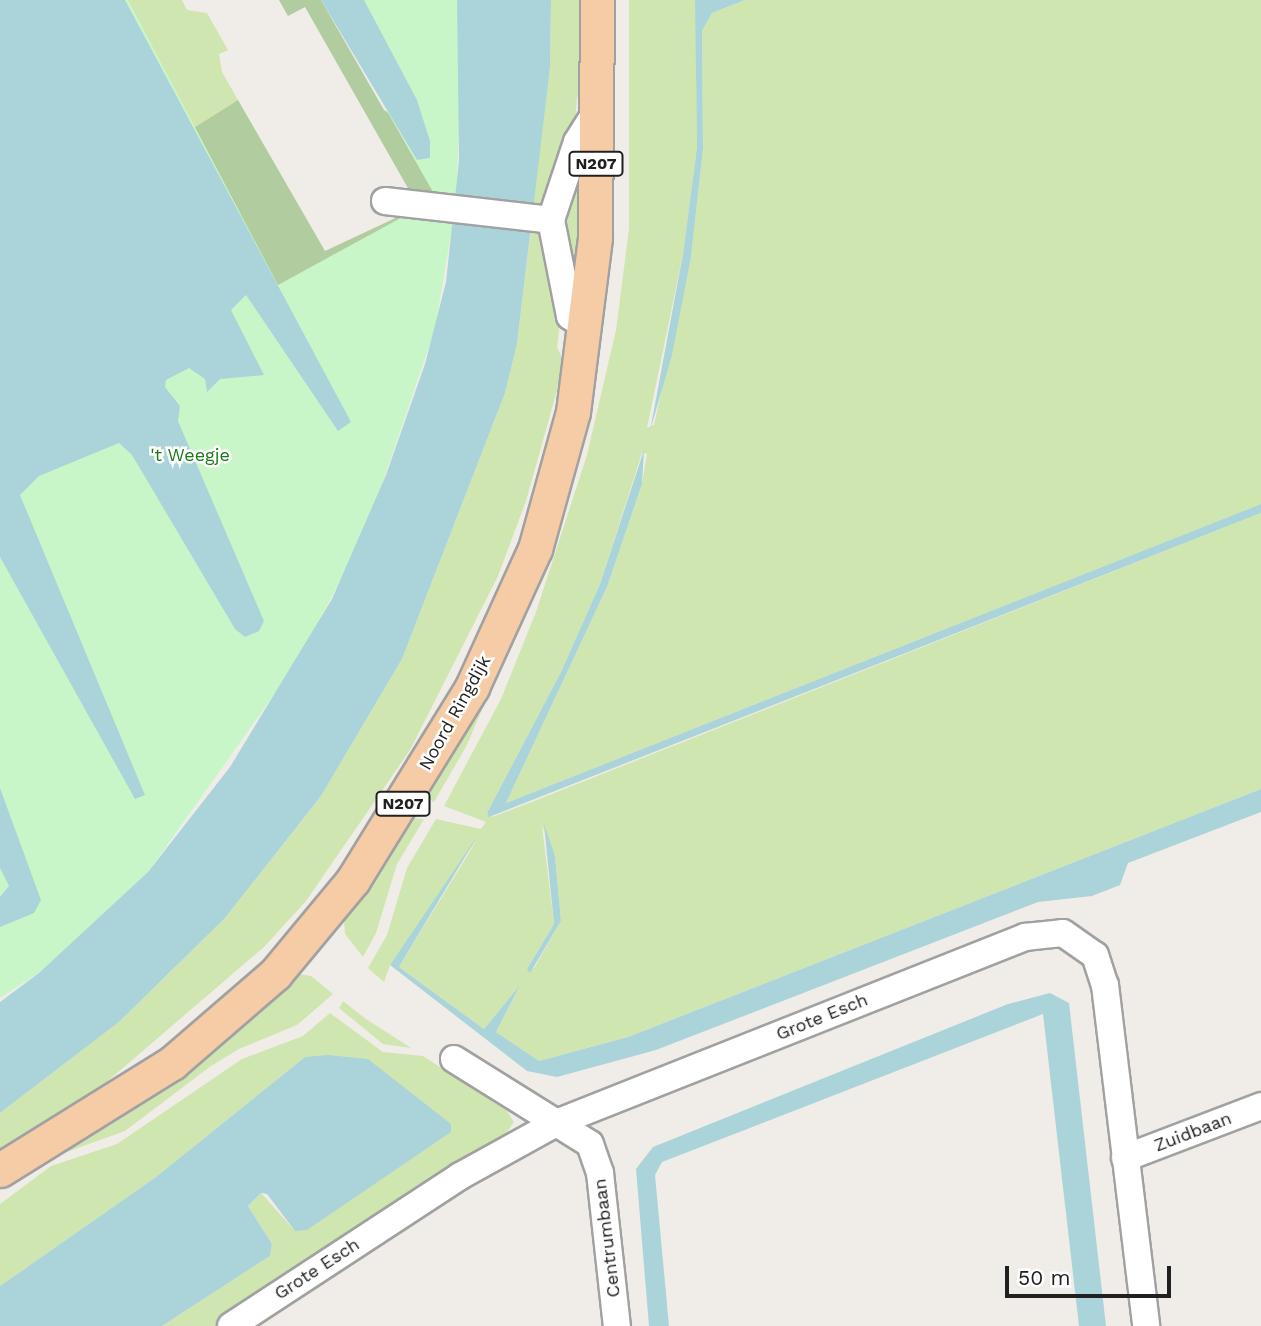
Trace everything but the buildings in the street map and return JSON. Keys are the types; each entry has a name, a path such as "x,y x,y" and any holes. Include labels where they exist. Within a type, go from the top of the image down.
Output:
{"main road":[{"name":"Noord Ringdijk","path":"0,1170 31,1150 255,964 310,903 399,777 452,687 495,598 532,501 586,327 595,237 597,0"}],"street":[{"path":"586,327 570,316 543,219 577,142 597,110"},
{"path":"385,201 543,219"},
{"name":"Grote Esch","path":"231,1326 460,1176 556,1123 1025,937 1063,933 1095,955 1105,985 1146,1326"},
{"name":"Centrumbaan","path":"454,1059 590,1144 600,1173 617,1326"},
{"name":"Zuidbaan","path":"1125,1158 1261,1106"}],"green space":[{"name":"'t Weegje","path":"0,0 128,0 278,285 408,214 453,222 435,329 365,534 297,662 136,889 54,963 0,998"},
{"path":"125,0 182,0 187,10 207,13 228,50 219,54 222,72 238,100 192,129"},
{"path":"279,0 321,0 384,110 443,146 434,197 413,197 305,7 288,16"},
{"path":"324,0 458,0 462,60 456,197 433,192"},
{"path":"551,0 585,0 586,83 577,98 575,123 547,205 532,208 550,68"},
{"path":"629,0 695,0 696,17 697,147 683,254 647,428 654,425 691,257 703,149 702,31 712,13 745,0 1261,0 1261,504 506,803 607,587 642,484 647,454 642,453 600,584 561,672 487,813 492,817 529,803 1261,513 1261,789 628,1037 539,1061 496,1032 520,985 484,1029 399,967 478,838 390,965 384,982 368,968 387,935 407,868 436,819 481,829 486,822 444,806 501,699 536,612 587,455 616,330 629,229","holes":["542,826 555,856 561,921 534,968 527,969 554,924"]},
{"path":"238,100 325,251 404,214 420,216 351,422 192,129"},
{"path":"584,146 575,296 561,220"},
{"path":"531,228 547,239 561,312 557,347 563,360 556,394 526,501 498,576 410,750 306,901 264,947 103,1085 0,1154 0,1113 119,1022 225,918 321,796 402,659 505,393 517,344"},
{"path":"531,594 467,745 434,802 419,794"},
{"path":"404,817 424,819 397,864 376,933 363,957 345,934 344,920"},
{"path":"293,973 311,976 333,994 297,1025 239,1049 211,1066 125,1131 28,1166"},
{"path":"343,1001 411,1048 383,1044 339,1008"},
{"path":"330,1013 383,1052 423,1056 507,1111 514,1122 505,1135 218,1326 162,1326 270,1256 272,1244 248,1206 261,1193 295,1231 305,1057 156,1177 0,1286 0,1204 51,1166 117,1144 242,1059 303,1036"}],"water":[{"name":"'t Weegje","path":"0,0 125,0 351,422 338,431 246,295 231,310 264,375 220,379 207,392 205,379 189,368 166,380 165,387 180,406 178,421 264,621 259,631 245,637 235,629 132,455 119,443 39,476 20,495 145,795 135,799 0,557"},
{"path":"321,0 364,0 417,100 430,141 430,158 417,160"},
{"path":"457,0 551,0 550,68 517,344 505,393 402,659 321,796 225,918 119,1022 0,1113 0,1002 39,973 148,872 230,767 332,599 386,475 425,364 446,282 459,160"},
{"path":"695,0 745,0 712,13 702,31 703,149 691,257 672,355 650,431 683,254 697,147"},
{"path":"644,450 642,484 607,587 506,803 1261,504 1261,513 489,817 487,813 561,672 600,584"},
{"path":"0,788 41,900 34,913 0,927 0,897 9,886 0,868"},
{"path":"1261,789 1261,812 1128,863 1120,885 1092,896 1038,902 656,1050 557,1077 527,1071 390,965 478,835 399,967 484,1029 520,985 496,1032 539,1061 628,1037"},
{"path":"544,824 555,856 561,921 530,973 527,969 554,924"},
{"path":"1050,993 1069,1003 1106,1326 1079,1326 1043,1014 662,1162 655,1175 669,1326 649,1326 636,1169 653,1147 1008,1004"},
{"path":"328,1055 368,1059 451,1124 451,1132 307,1230 295,1231 267,1194 261,1193 248,1206 272,1244 270,1256 162,1326 0,1326 0,1286 156,1177 305,1057"}]}
